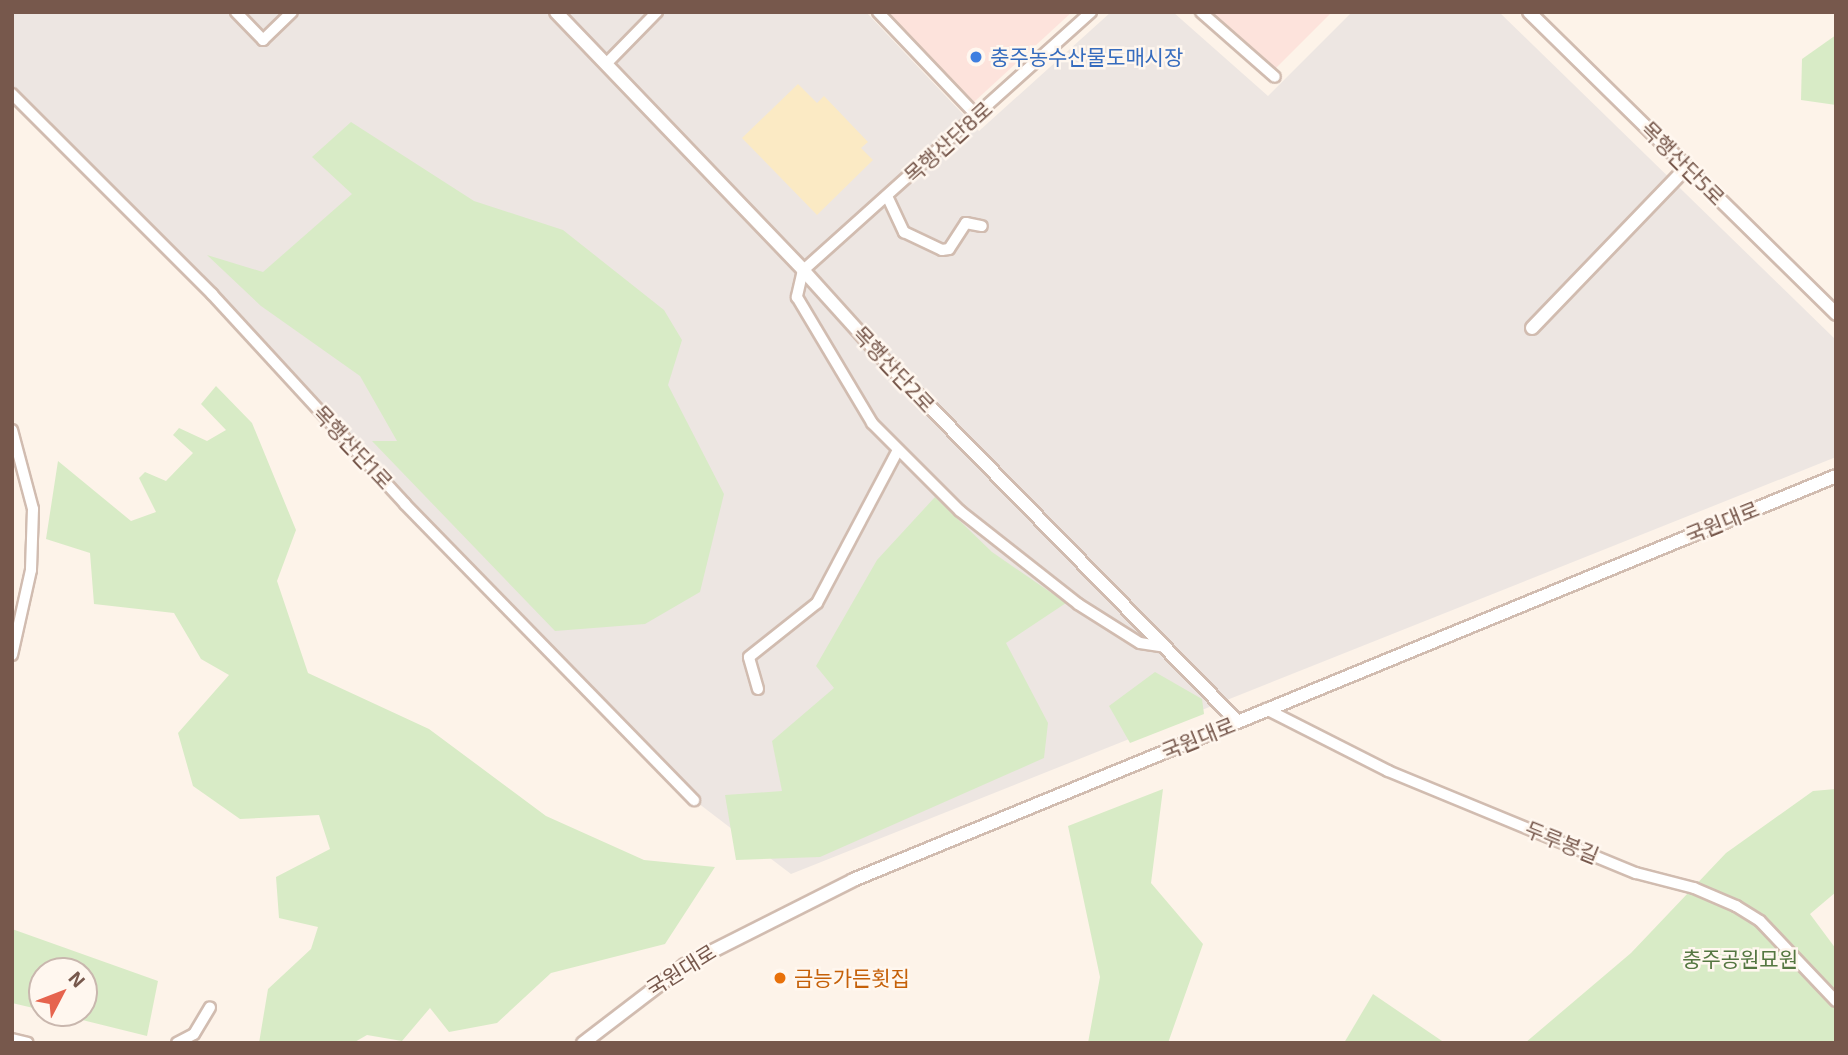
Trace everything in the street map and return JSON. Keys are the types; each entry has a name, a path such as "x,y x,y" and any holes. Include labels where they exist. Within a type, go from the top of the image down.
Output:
{"street":[{"path":"236,12 263,40 292,12"},
{"name":"목행산단2로","path":"556,12 803,270 886,362 1237,721"},
{"path":"606,64 657,12"},
{"path":"877,12 977,116"},
{"name":"목행산단8로","path":"803,270 888,198 1091,12"},
{"path":"1201,12 1275,77"},
{"name":"목행산단5로","path":"1530,12 1836,314"},
{"name":"목행산단1로","path":"12,94 212,293 405,504 694,800"},
{"path":"1532,328 1687,167"},
{"path":"888,198 904,232 942,250 949,249 966,223 982,226"},
{"path":"803,270 797,297 872,423 1014,558 1140,643 1166,647"},
{"path":"12,430 33,509 32,570 12,655"},
{"path":"758,689 750,657 817,603 898,450"},
{"name":"국원대로","path":"583,1043 685,965 840,886 1836,476"},
{"name":"두루봉길","path":"1266,709 1388,771 1636,873 1694,888 1736,906 1760,921 1836,1001"},
{"path":"177,1043 194,1034 210,1007"},
{"path":"12,1039 28,1043"}],"shaded area":[{"path":"12,12 866,12 979,131 1111,12 1173,12 1268,96 1352,12 1499,12 1836,340 1836,457 791,874 694,800 198,280 12,100"},
{"name":"충주농수산물도매시장","path":"884,12 1072,12 974,102"},
{"name":"충주농수산물도매시장","path":"1208,12 1332,12 1273,71"}],"green space":[{"path":"1836,35 1836,105 1801,100 1802,59"},
{"path":"351,122 474,201 563,230 664,310 682,340 668,385 724,494 700,592 645,624 555,631 372,441 397,441 360,376 261,306 207,255 263,272 352,194 312,157"},
{"path":"216,386 252,423 296,530 277,581 308,673 429,729 546,816 644,860 715,867 665,944 551,973 497,1023 449,1032 430,1008 402,1041 367,1035 353,1043 259,1043 268,989 311,949 318,927 279,918 276,877 330,849 319,815 240,819 193,786 178,733 229,675 201,659 174,613 94,604 90,553 46,539 58,461 131,521 156,512 139,478 145,472 166,481 193,453 173,435 179,428 207,441 226,430 201,404"},
{"path":"935,497 992,552 1066,603 1006,643 1048,723 1044,758 820,857 736,860 725,795 782,791 772,741 834,688 816,666 877,560"},
{"path":"1155,672 1202,699 1204,714 1130,743 1109,706"},
{"path":"1163,789 1151,883 1203,944 1168,1043 1088,1043 1100,977 1068,826"},
{"name":"충주공원묘원","path":"1836,789 1836,892 1810,914 1836,949 1836,1043 1525,1043 1631,953 1726,853 1813,791"},
{"path":"12,929 91,957 28,957 28,1007 12,1003"},
{"path":"98,960 158,981 147,1036 98,1024"},
{"path":"1373,994 1445,1043 1344,1043"}],"sand":[{"path":"798,84 817,103 824,96 868,142 861,148 873,160 817,215 742,138"}],"place":[{"name":"충주농수산물도매시장","path":"976,57"},
{"name":"금능가든횟집","path":"780,978"}]}
